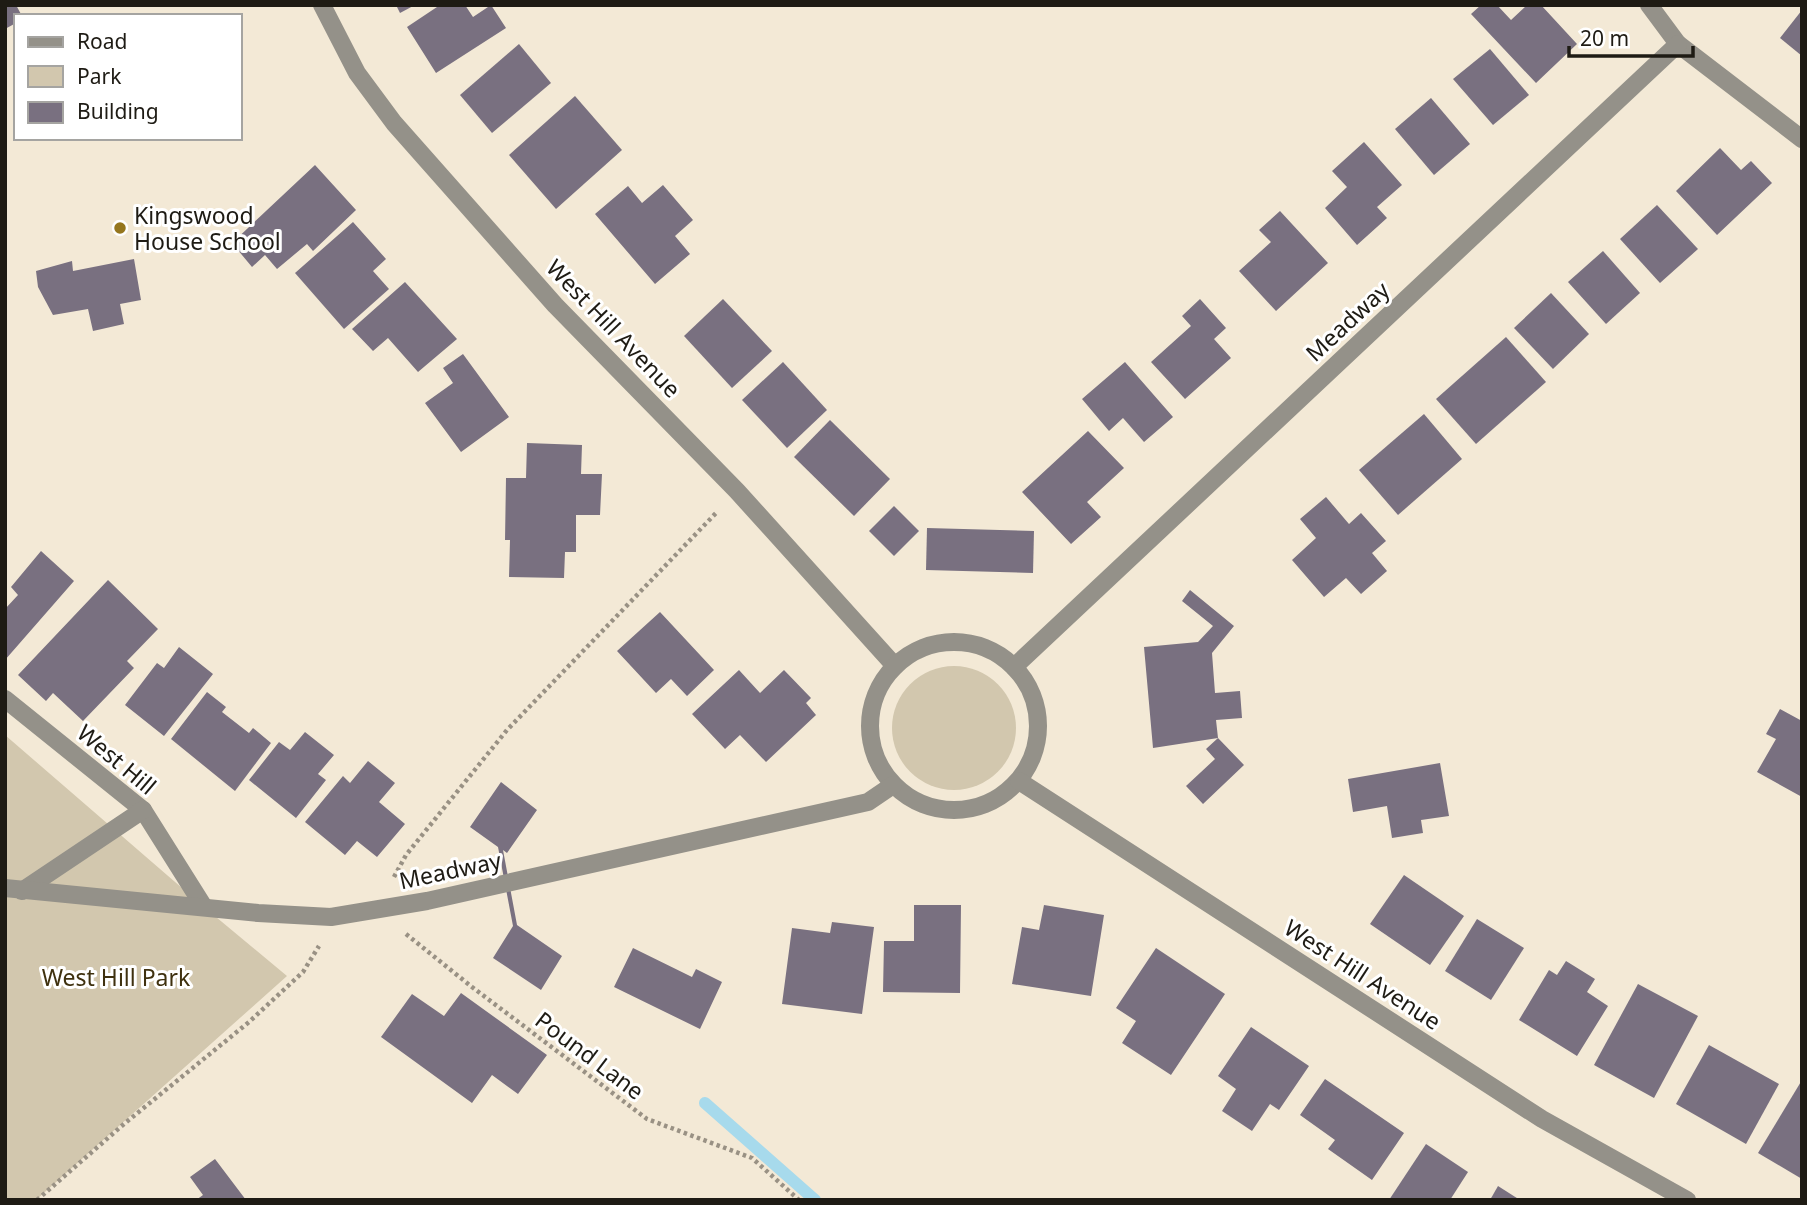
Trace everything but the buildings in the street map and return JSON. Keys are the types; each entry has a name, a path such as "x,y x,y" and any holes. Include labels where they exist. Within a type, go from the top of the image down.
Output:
{"street":[{"name":"West Hill Avenue","path":"322,5 357,73 394,123 555,305 737,491 895,666"},
{"path":"1649,5 1678,44 1802,139"},
{"name":"Meadway","path":"1014,667 1678,44"},
{"path":"942,643 968,643 993,652 1014,667 1029,687 1037,711 1038,736 1032,760 1019,781 997,799 971,810 943,810 916,802 893,785 878,763 871,738 871,712 880,687 895,666 917,650 942,643"},
{"name":"West Hill","path":"5,699 143,810 204,907"},
{"name":"West Hill Avenue","path":"1019,781 1542,1119 1687,1200"},
{"name":"Meadway","path":"14,890 331,917 427,901 868,802 893,785"},
{"path":"14,890 143,810"}],"path":[{"path":"376,909 407,855 507,730 737,491"},
{"name":"Pound Lane","path":"376,909 472,987 648,1119 752,1158 799,1200"},
{"path":"37,1200 124,1124 249,1022 303,972 318,951 331,917"}],"green space":[{"path":"954,666 978,671 998,684 1011,704 1016,728 1011,752 998,772 978,785 954,790 930,785 910,772 897,752 892,728 897,704 910,684 930,671"},
{"name":"West Hill Park","path":"5,735 287,976 36,1200 5,1200"}],"waterway":[{"path":"705,1103 815,1200"}],"place":[{"name":"Kingswood House School","path":"120,228"}]}
